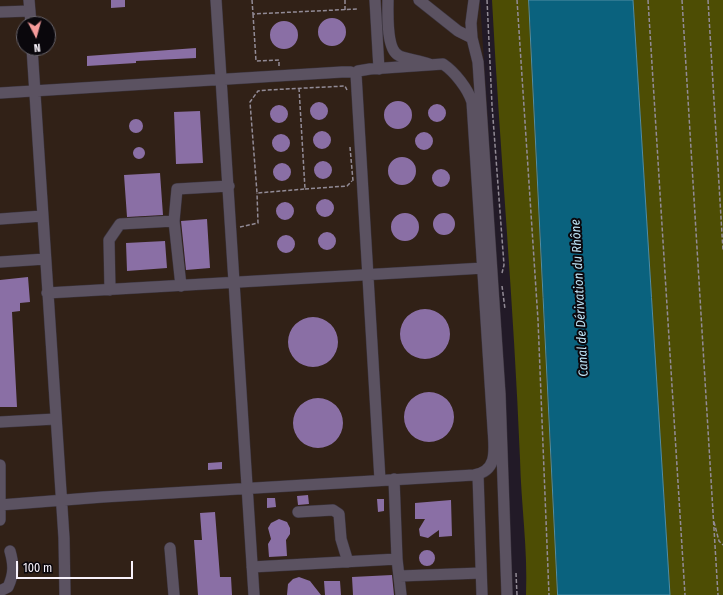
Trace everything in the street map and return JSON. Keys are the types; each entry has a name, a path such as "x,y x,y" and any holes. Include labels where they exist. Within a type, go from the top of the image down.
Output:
{"street":[{"path":"216,0 254,595"},
{"path":"375,0 379,69"},
{"path":"419,0 458,31 472,38"},
{"path":"474,0 471,23 472,38 478,62 500,394 508,595"},
{"path":"387,3 390,40 394,51 398,56 418,59 429,64"},
{"path":"0,12 29,6 30,16"},
{"path":"33,56 55,419 64,538 65,595"},
{"path":"0,505 247,488 478,475 482,474 489,467 494,457 484,268 472,102 470,94 443,64 358,71 356,74"},
{"path":"0,93 351,72 356,74"},
{"path":"356,74 357,180 368,276 380,480"},
{"path":"181,286 174,221 177,189 229,186"},
{"path":"0,219 42,216"},
{"path":"110,290 109,240 120,224 174,221"},
{"path":"0,262 45,259"},
{"path":"47,294 484,268"},
{"path":"0,422 55,419"},
{"path":"0,464 0,520"},
{"path":"478,475 482,595"},
{"path":"394,479 400,595"},
{"path":"298,512 333,510 339,514 341,539 348,562"},
{"path":"170,548 174,595"},
{"path":"0,590 8,587 13,576 14,563 10,551"},
{"path":"252,567 397,559"},
{"path":"400,576 481,573"}],"path":[{"path":"252,0 256,61 279,60 280,76"},
{"path":"344,0 345,10"},
{"path":"487,0 492,105 504,265 501,276"},
{"path":"518,0 538,320 549,595"},
{"path":"648,0 685,595"},
{"path":"682,0 718,595"},
{"path":"708,0 723,251"},
{"path":"253,14 357,9"},
{"path":"231,227 258,223 250,102 258,91 345,86 348,92"},
{"path":"300,88 305,189"},
{"path":"257,193 347,186 357,180 350,144"},
{"path":"499,289 500,282"},
{"path":"713,518 719,541 723,545"}],"shaded area":[{"path":"0,0 480,0 489,139 502,595 0,595"},
{"path":"492,0 529,0 558,595 526,595 526,561 514,344"},
{"path":"633,0 723,0 723,595 670,595"}],"water":[{"name":"Canal de Dérivation du Rhône","path":"529,0 633,0 670,595 558,595"}],"building":[{"path":"111,0 125,0 125,7 111,8"},
{"path":"332,18 338,19 342,22 345,26 345,38 342,42 338,45 332,46 326,45 322,42 319,38 318,32 319,26 322,22 326,19"},
{"path":"284,21 294,25 298,35 294,45 284,49 274,45 270,35 274,25"},
{"path":"196,48 196,58 136,61 136,63 87,66 87,56"},
{"path":"398,101 408,105 412,115 408,125 398,129 388,125 384,115 388,105"},
{"path":"319,102 325,105 328,111 325,117 319,120 313,117 310,111 313,105"},
{"path":"433,104 441,104 446,109 444,120 441,122 433,122 428,117 428,109"},
{"path":"279,105 285,108 288,114 285,120 279,123 273,120 270,114 273,108"},
{"path":"200,111 203,163 176,164 174,112"},
{"path":"136,119 141,121 143,126 141,131 136,133 131,131 129,126 131,121"},
{"path":"322,131 328,134 331,140 328,146 322,149 316,146 313,140 316,134"},
{"path":"420,132 428,132 433,137 431,148 428,150 420,150 415,145 415,137"},
{"path":"281,134 287,137 290,143 287,149 281,152 275,149 272,143 275,137"},
{"path":"141,147 144,148 144,158 137,159 134,158 133,151 134,148"},
{"path":"402,157 412,161 416,171 412,181 402,185 392,181 388,171 392,161"},
{"path":"323,161 327,162 331,166 331,174 327,178 323,179 319,178 315,174 314,170 315,166 319,162"},
{"path":"282,163 288,166 291,172 288,178 282,181 276,178 273,172 276,166"},
{"path":"437,169 445,169 450,174 448,185 445,187 437,187 432,182 432,174"},
{"path":"160,173 163,215 127,217 124,175"},
{"path":"321,199 329,199 334,204 332,215 329,217 321,217 316,212 316,204"},
{"path":"285,202 291,205 294,211 291,217 285,220 279,217 276,211 279,205"},
{"path":"405,213 415,217 419,227 415,237 405,241 395,237 391,227 395,217"},
{"path":"444,213 452,216 455,224 452,232 444,235 436,232 433,224 436,216"},
{"path":"207,219 210,268 186,270 181,221"},
{"path":"323,232 331,232 336,237 334,248 331,250 323,250 318,245 318,237"},
{"path":"286,235 292,238 295,244 292,250 286,253 280,250 277,244 280,238"},
{"path":"165,241 167,268 127,271 126,243"},
{"path":"28,277 30,302 20,303 20,311 12,312 17,407 0,407 0,280"},
{"path":"420,309 430,309 443,316 450,329 450,339 443,352 430,359 420,359 411,355 404,348 400,339 400,329 404,320 411,313"},
{"path":"313,317 323,319 331,324 336,332 338,342 336,352 331,360 323,365 313,367 303,365 295,360 290,352 288,342 290,332 295,324 303,319"},
{"path":"434,392 439,393 447,399 453,407 453,427 447,435 439,441 424,442 419,441 411,435 405,427 404,412 405,407 411,399 419,393"},
{"path":"318,398 327,400 336,405 341,414 343,423 341,432 336,441 327,446 318,448 309,446 300,441 295,432 293,423 295,414 300,405 309,400"},
{"path":"222,462 222,469 208,470 208,463"},
{"path":"308,495 309,504 298,505 297,496"},
{"path":"267,498 275,498 276,507 267,508"},
{"path":"377,499 384,499 384,511 378,512"},
{"path":"451,500 452,536 439,537 439,530 428,538 420,536 419,529 425,519 415,519 415,503"},
{"path":"215,512 220,577 231,577 232,595 198,595 194,540 202,540 200,513"},
{"path":"279,519 287,522 290,528 290,534 286,540 287,556 269,557 268,544 271,539 268,528 271,523"},
{"path":"427,550 433,552 435,558 433,564 427,566 421,564 419,558 421,552"},
{"path":"392,575 394,595 353,595 352,577"},
{"path":"299,577 310,581 321,595 287,595 288,584 293,579"},
{"path":"324,581 340,581 341,595 325,595"}]}
